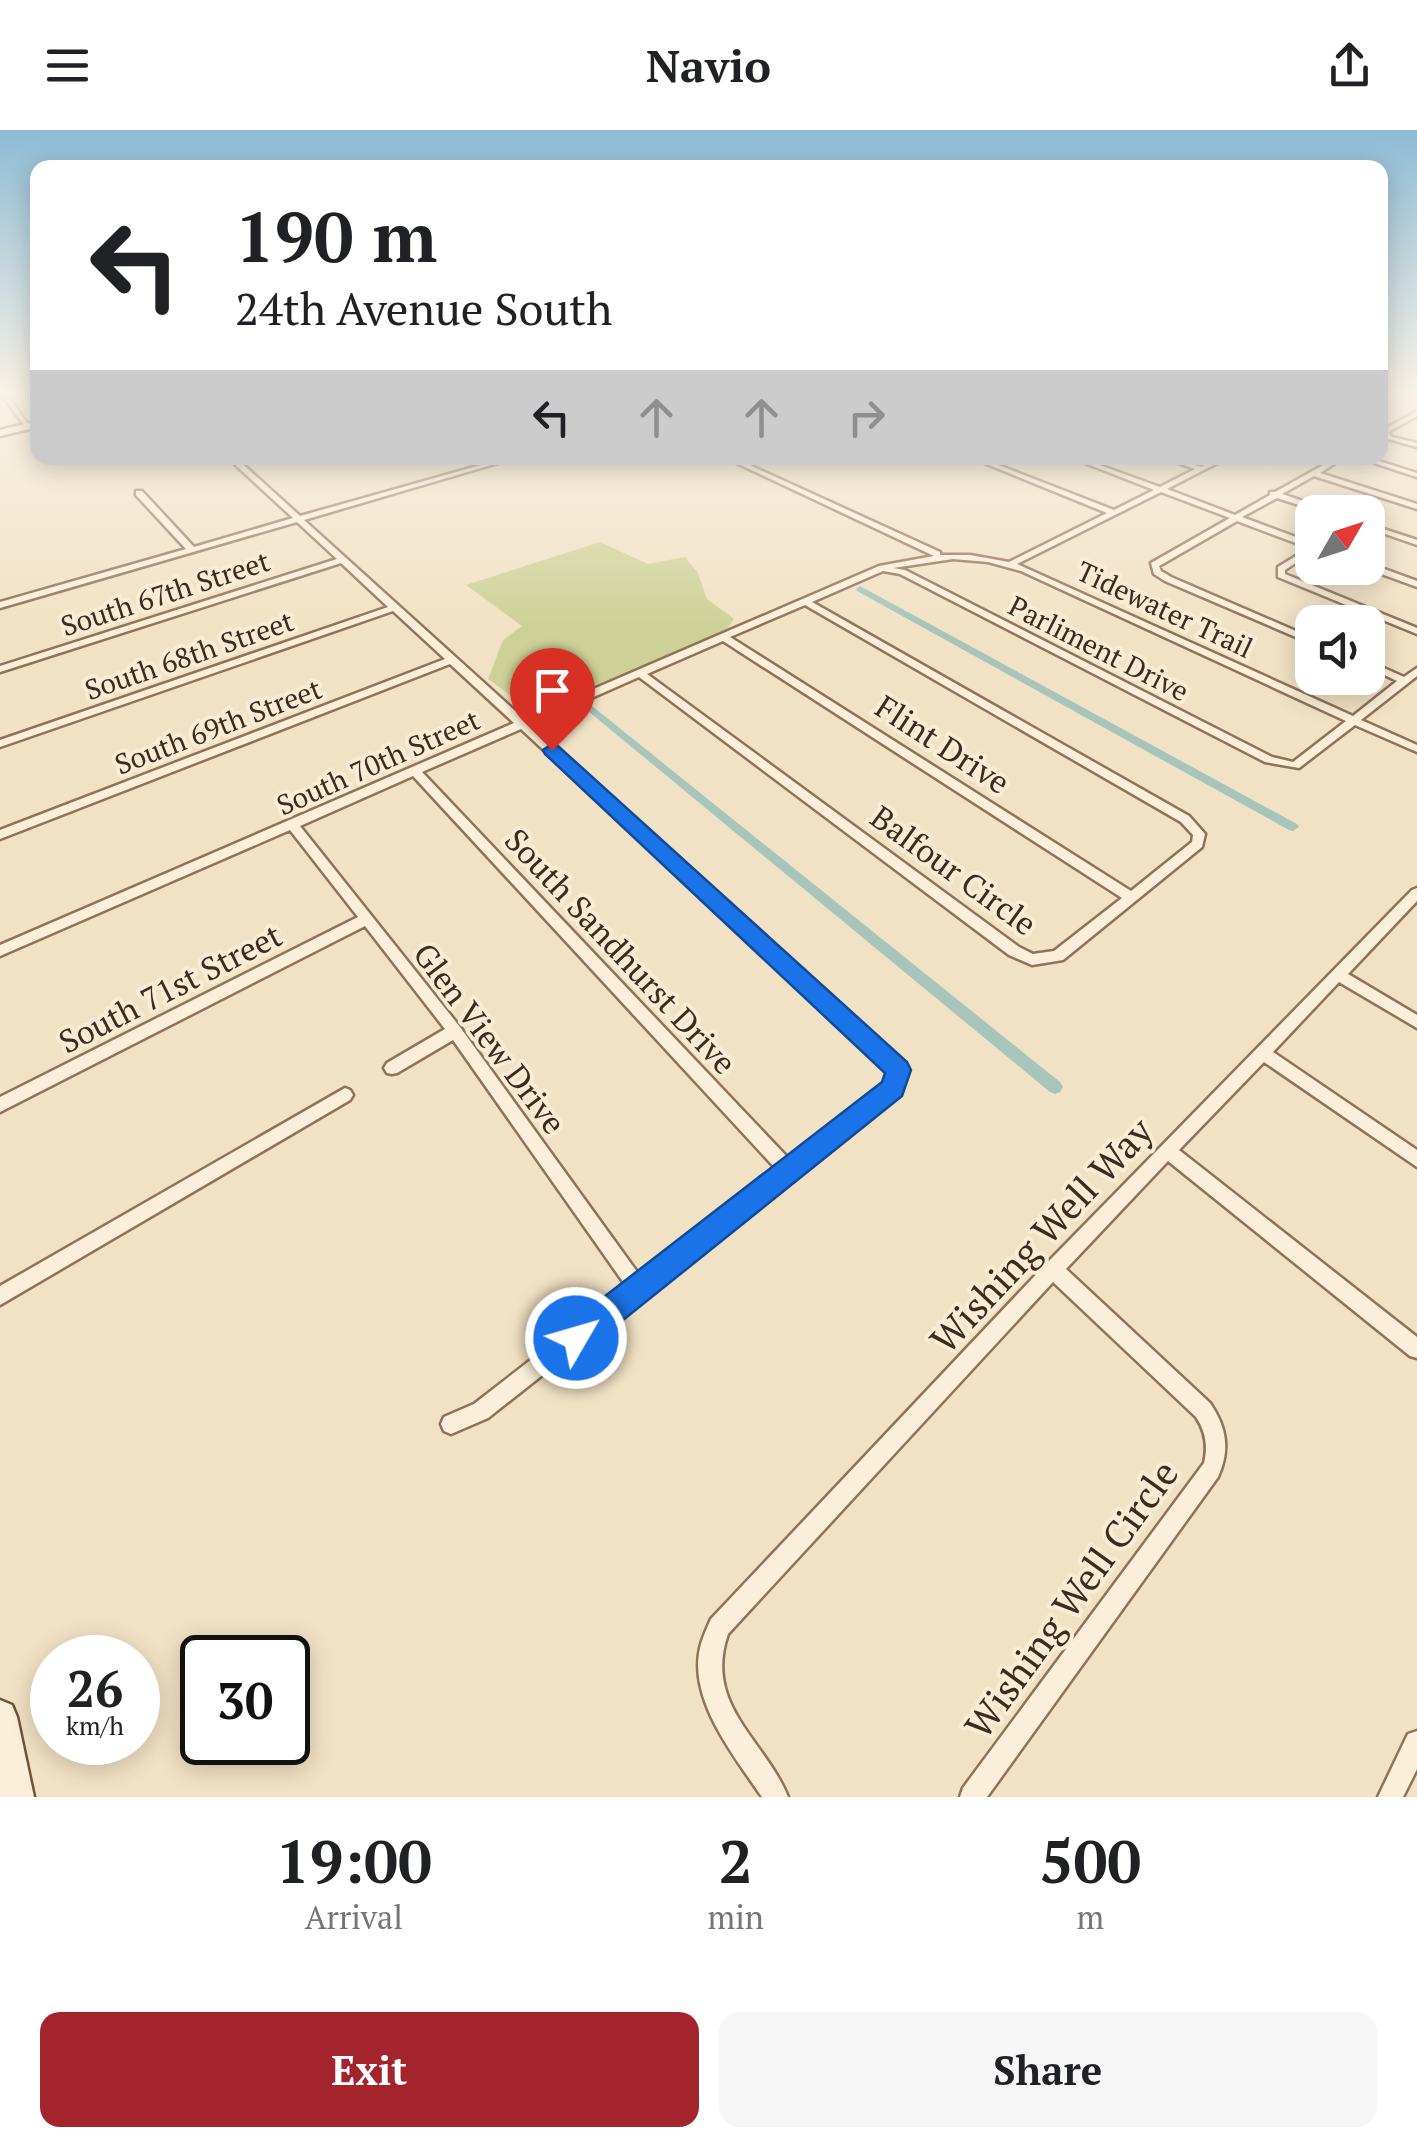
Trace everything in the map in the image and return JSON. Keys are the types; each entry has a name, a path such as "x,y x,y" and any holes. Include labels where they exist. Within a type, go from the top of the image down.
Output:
{"street":[{"path":"246,471 898,1070 893,1088 481,1410 451,1424"},
{"path":"0,606 468,471"},
{"path":"757,471 925,552 942,556"},
{"path":"1007,471 1112,512"},
{"path":"1110,471 1295,540"},
{"path":"1011,564 1193,471"},
{"path":"1295,633 1154,570 1158,560 1317,471"},
{"path":"1313,473 1417,507"},
{"path":"139,493 192,550"},
{"path":"1273,494 1295,501"},
{"path":"1385,532 1417,544"},
{"name":"Tidewater Trail","path":"942,556 1011,564 1417,749"},
{"name":"South 70th Street","path":"0,951 882,568 942,556"},
{"path":"1295,559 1281,569 1281,575 1295,581"},
{"name":"South 67th Street","path":"0,668 343,560"},
{"name":"Parliment Drive","path":"882,568 902,572 1270,760 1295,766 1354,721"},
{"path":"1385,572 1417,584"},
{"path":"1305,585 1417,631"},
{"name":"Balfour Circle","path":"641,674 1024,957 1041,960 1058,956 1198,844 1195,828 806,602"},
{"name":"South 68th Street","path":"0,744 392,608"},
{"name":"Flint Drive","path":"725,638 1131,897"},
{"name":"South 69th Street","path":"0,835 452,660"},
{"path":"1354,721 1417,671"},
{"path":"1385,672 1406,681"},
{"name":"South Sandhurst Drive","path":"414,770 788,1170"},
{"name":"Glen View Drive","path":"292,824 456,1032 639,1289"},
{"name":"Wishing Well Way","path":"776,1797 708,1682 709,1651 719,1628 1052,1268 1417,893"},
{"name":"South 71st Street","path":"0,1105 364,920"},
{"path":"1340,976 1417,1022"},
{"path":"392,1068 456,1032"},
{"path":"1263,1054 1417,1159"},
{"path":"0,1296 345,1096"},
{"path":"1166,1150 1417,1349"},
{"name":"Wishing Well Circle","path":"972,1797 1211,1470 1217,1456 1214,1428 1203,1410 1052,1268"},
{"path":"0,1717 16,1797"},
{"path":"1390,1797 1417,1743"}],"green space":[{"path":"600,542 648,564 685,557 698,573 707,599 734,619 725,632 550,704 524,705 488,679 503,640 522,626 466,585"}],"waterway":[{"path":"860,589 1293,827"},
{"path":"592,709 1055,1087"}],"route":[{"path":"552,750 898,1070 893,1088 576,1338"}]}
